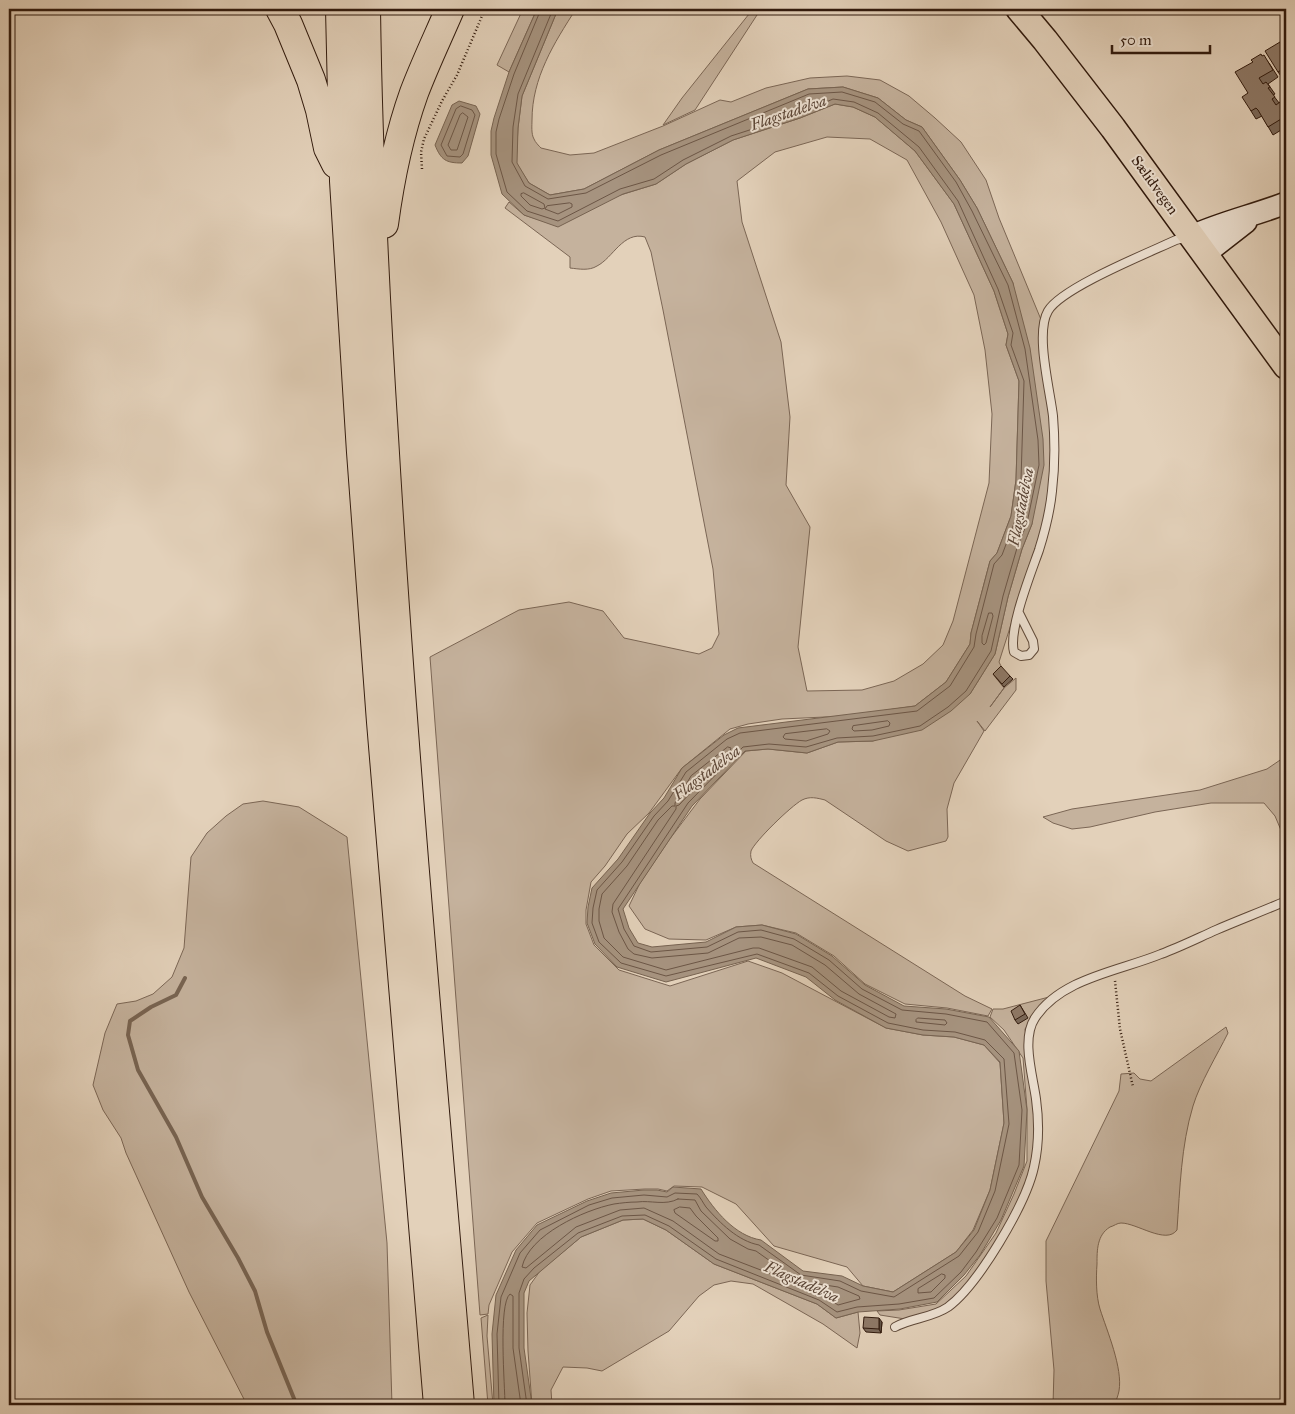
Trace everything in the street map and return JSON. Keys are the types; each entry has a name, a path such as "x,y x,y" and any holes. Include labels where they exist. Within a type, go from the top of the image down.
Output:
{"highway":[{"path":"280,9 311,80 328,148 344,181"},
{"path":"340,9 344,181 361,452 380,712 438,1405"},
{"path":"366,9 367,102 374,284 389,529 404,741 460,1405"},
{"path":"374,284 388,195 399,144 414,93 450,9"}],"main road":[{"name":"Sælidvegen","path":"1018,9 1045,40 1096,106 1286,366"},
{"path":"1199,245 1213,227 1286,203"}],"lane":[{"path":"1019,613 1033,641 1034,649 1029,655 1021,656 1014,652 1012,644 1019,613 1044,534 1052,493 1054,432 1042,336 1044,318 1053,304 1076,288 1176,240 1199,245"},
{"path":"895,1327 950,1306 978,1274 1018,1208 1032,1176 1037,1152 1036,1102 1028,1043 1031,1026 1040,1012 1059,995 1090,978 1161,954 1286,901"}],"path":[{"path":"422,169 421,152 424,139 457,75 484,9"},
{"path":"1114,970 1120,1029 1133,1087"}],"shaded area":[{"path":"523,9 537,9 509,72 497,65"},
{"path":"558,9 576,9 552,48 540,75 536,90 533,105 532,132 533,137 541,148 570,155 594,153 663,126 720,100 731,102 766,88 810,78 847,76 880,80 909,96 961,142 986,180 999,218 1042,322 1054,467 1044,521 999,662 1003,670 996,678 1004,688 1016,678 1016,690 985,731 977,721 984,731 954,783 947,809 948,837 946,841 908,851 886,841 825,800 811,798 802,800 766,832 751,851 751,859 753,863 965,996 992,1009 988,1016 947,1008 905,1004 865,984 834,956 796,933 762,925 736,927 706,940 669,939 645,929 629,906 640,883 669,840 700,799 746,751 768,749 807,753 838,742 873,741 970,694 995,654 1008,597 1022,549 1032,524 1013,283 977,208 960,180 922,127 906,120 878,98 843,87 808,89 659,150 584,189 550,195 529,183 516,163 522,96"},
{"path":"753,9 758,9 757,15 695,110 663,125 682,98"},
{"path":"835,104 853,107 875,117 915,151 954,204 994,291 1008,334 1006,345 1019,381 1016,480 1011,516 997,553 990,561 971,633 970,644 946,682 915,706 846,716 782,719 748,724 730,729 682,768 649,813 627,834 605,866 591,882 586,910 586,924 594,945 619,970 670,986 748,961 782,973 886,1028 923,1035 954,1037 984,1045 1000,1063 1004,1123 990,1190 973,1230 956,1252 893,1292 863,1286 847,1267 774,1246 736,1204 702,1187 674,1186 667,1191 645,1189 611,1191 588,1199 537,1223 512,1252 489,1305 488,1314 480,1315 430,657 519,610 569,602 603,611 624,638 699,654 712,648 719,634 713,569 663,310 651,252 645,237 637,236 624,241 603,262 594,268 570,268 570,257 505,208 509,202 524,215 540,220 656,184 686,164 733,140 800,118","holes":["827,137 870,139 907,160 941,222 974,295 985,350 992,414 989,483 953,621 943,645 923,664 894,681 862,690 807,691 798,647 810,527 786,485 790,417 781,342 742,222 737,181 775,152"]},
{"path":"1286,756 1286,842 1275,816 1264,803 1211,803 1072,829 1053,823 1043,817 1072,809 1200,790 1267,769"},
{"path":"263,801 299,807 347,837 387,1243 392,1405 247,1405 189,1292 121,1138 103,1110 93,1085 105,1033 117,1004 136,1001 153,994 172,977 184,948 191,857 207,833 226,816 243,804"},
{"path":"1049,997 1051,999 1038,1011 1025,1029 1037,1111 1034,1173 983,1268 946,1305 928,1313 905,1319 880,1315 877,1311 899,1310 936,1304 966,1276 996,1233 1027,1161 1027,1109 1023,1058 1004,1030 990,1017 993,1009 1003,1009"},
{"path":"1226,1027 1228,1033 1200,1088 1189,1121 1182,1167 1177,1230 1172,1234 1166,1235 1120,1223 1106,1230 1100,1239 1096,1275 1098,1298 1117,1361 1120,1382 1118,1397 1114,1405 1053,1405 1054,1370 1046,1281 1046,1241 1119,1091 1121,1074 1134,1073 1140,1079 1151,1081"},
{"path":"643,1219 666,1230 714,1264 817,1304 836,1318 858,1312 860,1333 857,1348 823,1324 753,1284 731,1281 714,1285 699,1296 669,1331 602,1371 563,1367 551,1390 552,1405 532,1405 527,1313 530,1285 540,1271 581,1237 623,1220"},
{"path":"488,1315 487,1336 493,1405 488,1405 481,1318"}],"water":[{"name":"Flagstadelva","path":"537,9 558,9 522,96 518,128 517,163 529,183 550,195 584,189 659,150 808,89 843,87 878,98 906,120 922,127 960,180 977,208 1013,283 1030,348 1043,439 1044,465 1032,524 1022,549 1008,597 995,654 970,694 951,711 922,730 873,741 838,742 807,753 768,749 745,751 692,806 623,909 629,928 638,943 652,947 706,942 736,927 762,925 796,934 832,956 865,985 904,1006 946,1009 989,1017 1019,1051 1027,1110 1024,1166 1001,1220 980,1255 964,1275 937,1302 900,1309 858,1312 836,1318 817,1304 714,1264 666,1230 643,1219 623,1220 581,1237 529,1281 524,1293 524,1348 532,1405 494,1405 492,1334 496,1295 516,1250 537,1225 587,1201 611,1193 644,1190 667,1192 673,1187 701,1189 712,1205 734,1228 751,1238 761,1240 803,1271 842,1276 863,1286 893,1292 956,1252 974,1230 990,1190 1004,1123 1000,1062 984,1045 954,1037 923,1035 886,1028 835,1000 806,977 756,958 666,982 617,967 595,944 587,923 592,888 618,859 650,813 664,798 682,768 724,735 738,728 915,706 946,682 970,644 971,633 990,561 997,553 1011,516 1016,480 1019,381 1006,345 1008,334 994,291 954,204 915,151 875,117 853,107 835,104 800,118 733,140 686,164 656,184 623,194 558,227 524,215 502,194 491,155 491,131 509,72"},
{"path":"459,101 476,106 480,114 468,156 462,163 445,160 435,145 452,105"}],"building":[{"path":"1280,42 1286,52 1286,67 1278,72 1265,51"},
{"path":"1261,54 1262,56 1264,55 1273,70 1259,78 1263,84 1266,82 1270,87 1268,88 1275,97 1272,99 1276,105 1280,102 1286,113 1286,116 1268,127 1258,110 1256,108 1251,111 1242,97 1248,93 1235,72 1253,62 1251,60"},
{"path":"1001,666 1010,676 1002,684 993,674"},
{"path":"1020,1005 1025,1014 1015,1020 1011,1011"},
{"path":"864,1317 879,1318 879,1329 863,1328"}],"waterway":[{"path":"185,978 176,995 151,1007 130,1021 128,1035 138,1070 176,1137 202,1197 255,1291 267,1332 295,1401 304,1405"}]}
